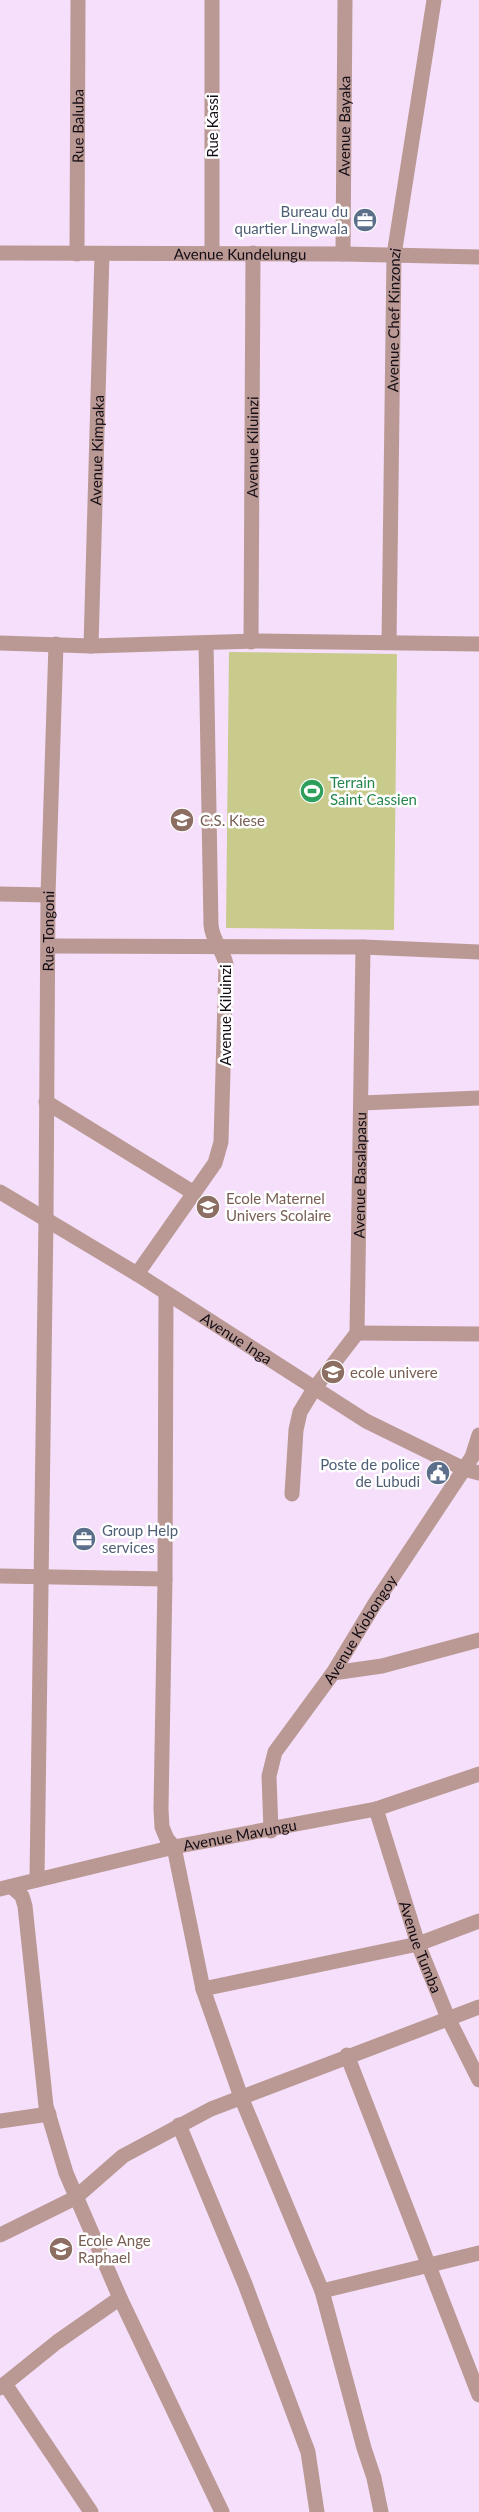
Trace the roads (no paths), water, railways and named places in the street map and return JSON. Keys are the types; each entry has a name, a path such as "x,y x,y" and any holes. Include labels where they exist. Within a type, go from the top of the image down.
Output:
{"street":[{"name":"Rue Baluba","path":"77,254 78,0"},
{"name":"Rue Kassi","path":"212,0 212,253"},
{"name":"Avenue Bayaka","path":"343,254 345,0"},
{"name":"Avenue Chef Kinzonzi","path":"389,642 394,256 434,0"},
{"name":"Avenue Kundelungu","path":"0,253 253,253 479,256"},
{"name":"Avenue Kiluinzi","path":"251,642 253,253"},
{"name":"Avenue Kimpaka","path":"91,646 102,254"},
{"path":"0,643 91,646 251,642 479,644"},
{"name":"Avenue Kiluinzi","path":"137,1274 215,1163 223,1126 226,964 224,954 212,935 211,924 206,643"},
{"name":"Rue Tongoni","path":"36,1880 46,1218 48,895 56,644"},
{"path":"0,894 48,895"},
{"path":"49,946 218,945 363,947 479,952"},
{"name":"Avenue Basalapasu","path":"357,1333 363,947"},
{"path":"362,1103 479,1098"},
{"path":"46,1102 194,1193"},
{"name":"Avenue Inga","path":"0,1192 137,1274 366,1422 472,1471"},
{"path":"166,1294 162,1827 167,1839 174,1848 203,1989 241,2097 322,2291 364,2448 374,2478 381,2512"},
{"path":"292,1494 297,1421 314,1389 357,1333 479,1334"},
{"name":"Avenue Kiobongoy","path":"271,1831 269,1776 275,1752 333,1673 374,1605 472,1471 472,1457 479,1435"},
{"path":"0,1576 165,1579"},
{"path":"333,1673 382,1666 479,1640"},
{"name":"Avenue Mavungu","path":"6,1888 174,1848 271,1831 376,1809 479,1774"},
{"name":"Avenue Tumba","path":"376,1809 418,1944 448,2018 479,2080"},
{"path":"6,1888 22,1896 25,1906 46,2106 75,2198 120,2298 222,2512"},
{"path":"203,1989 418,1944 479,1921"},
{"path":"0,2235 75,2198 123,2156 179,2125 241,2097 347,2055 479,2007"},
{"path":"347,2055 479,2395"},
{"path":"0,2121 49,2114"},
{"path":"179,2125 245,2284 308,2452 317,2512"},
{"path":"322,2291 479,2253"},
{"path":"91,2512 3,2386 57,2342 120,2298"}],"place":[{"name":"Bureau du quartier Lingwala","path":"365,220"},
{"name":"Terrain Saint Cassien","path":"312,791"},
{"name":"C.S. Kiese","path":"182,820"},
{"name":"Ecole Maternel Univers Scolaire","path":"208,1207"},
{"name":"ecole univere","path":"333,1372"},
{"name":"Poste de police de Lubudi","path":"438,1473"},
{"name":"Group Help services","path":"84,1539"},
{"name":"Ecole Ange Raphael","path":"61,2249"}]}
